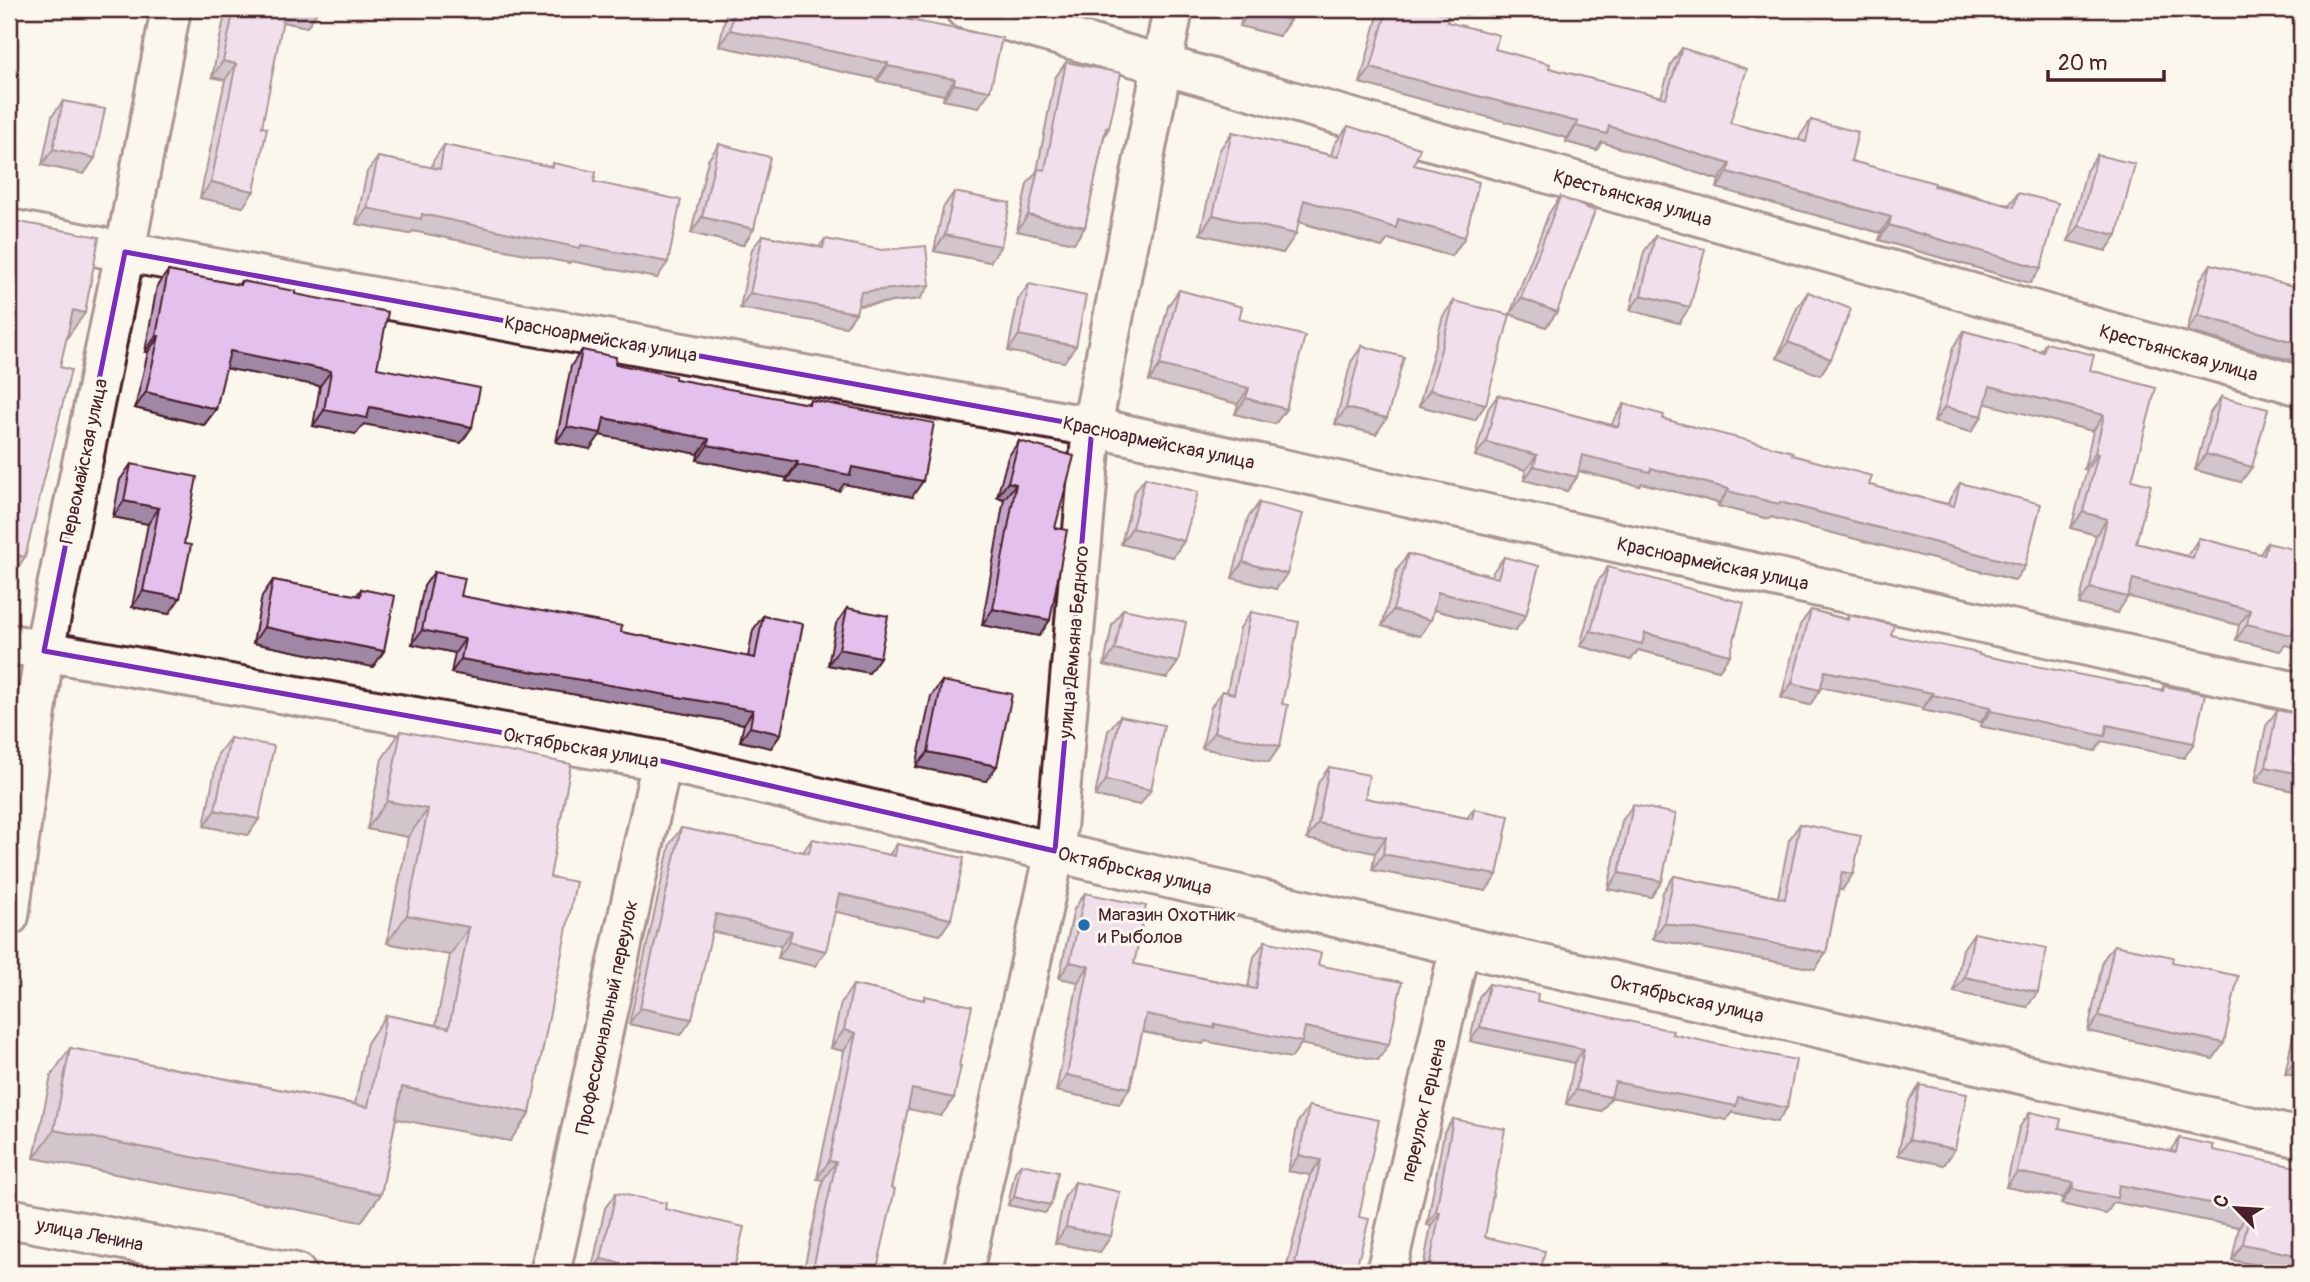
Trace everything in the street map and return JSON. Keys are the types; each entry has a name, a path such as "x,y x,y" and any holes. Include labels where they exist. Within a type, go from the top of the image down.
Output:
{"street":[{"name":"Первомайская улица","path":"9,916 25,647 125,252 171,9"},
{"name":"Крестьянская улица","path":"965,9 2301,386"},
{"name":"улица Демьяна Бедного","path":"963,1273 1055,851 1092,427 1173,9"},
{"name":"Красноармейская улица","path":"9,229 1092,427 2301,693"},
{"name":"Октябрьская улица","path":"25,647 662,761 2301,1138"},
{"name":"Профессиональный переулок","path":"550,1273 662,761"},
{"name":"переулок Герцена","path":"1386,1273 1460,946"},
{"name":"улица Ленина","path":"9,1218 296,1273"}],"highlighted area":[{"path":"125,252 1092,427 1055,851 662,761 44,651"}],"building":[{"path":"234,9 285,9 262,127 267,128 254,191 211,182 236,64 223,61"},
{"path":"734,9 868,9 868,12 1002,38 990,91 954,84 955,79 888,66 888,63 730,30"},
{"path":"1251,9 1293,9 1290,20"},
{"path":"1387,9 1425,9 1449,15 1447,22 1499,35 1495,49 1550,64 1549,68 1666,98 1682,48 1747,69 1730,123 1806,142 1811,120 1858,132 1851,161 2014,207 2018,193 2058,203 2041,268 1889,225 1891,217 1728,172 1730,164 1609,126 1607,134 1576,126 1578,122 1371,68"},
{"path":"1066,62 1121,73 1109,128 1106,127 1085,227 1028,215 1038,169 1045,170"},
{"path":"63,101 105,109 95,158 53,149"},
{"path":"1348,126 1420,148 1414,165 1479,182 1465,237 1398,219 1396,228 1304,200 1296,234 1213,215 1232,132 1338,157"},
{"path":"719,144 770,157 754,229 702,217"},
{"path":"444,145 553,167 553,163 596,172 594,182 681,200 668,262 581,245 580,248 422,214 421,219 367,208 378,157 440,169"},
{"path":"2097,155 2135,164 2117,235 2079,226"},
{"path":"954,192 1010,203 1001,246 945,235"},
{"path":"1560,197 1595,211 1557,312 1521,298"},
{"path":"9,220 99,237 85,313 73,310 60,367 71,370 25,557 9,553"},
{"path":"763,235 823,248 825,239 882,250 926,246 930,285 861,292 856,313 750,293"},
{"path":"1655,236 1705,249 1690,307 1641,295"},
{"path":"2211,264 2301,288 2301,344 2198,315"},
{"path":"168,271 240,285 241,281 295,291 295,294 388,312 377,368 480,388 472,427 370,407 367,418 324,410 331,371 230,351 216,409 146,392 159,336 156,336"},
{"path":"1029,284 1086,296 1076,346 1019,335"},
{"path":"1179,290 1242,307 1239,319 1305,336 1286,409 1246,398 1249,388 1160,365"},
{"path":"1808,292 1851,309 1831,359 1788,342"},
{"path":"1454,301 1510,315 1486,404 1430,390"},
{"path":"1964,331 2043,352 2046,343 2094,355 2090,370 2156,388 2132,480 2151,485 2136,543 2193,558 2199,538 2264,555 2267,543 2301,551 2301,631 2293,629 2291,635 2247,624 2250,610 2133,579 2128,597 2090,588 2107,519 2083,512 2098,454 2095,453 2104,415 1990,386 1982,416 1945,407"},
{"path":"1362,346 1404,357 1387,418 1346,408"},
{"path":"582,350 616,357 615,364 675,376 675,379 809,404 810,400 934,423 923,481 852,467 850,475 797,465 798,462 708,445 709,439 604,418 601,433 567,427"},
{"path":"1498,395 1618,427 1624,404 1664,415 1663,419 1793,452 1792,455 1872,476 1869,485 1954,506 1960,483 2041,504 2025,566 1728,491 1729,489 1651,468 1650,472 1582,455 1577,477 1534,466 1537,455 1486,442"},
{"path":"2221,397 2268,409 2252,467 2206,454"},
{"path":"1019,441 1074,456 1055,528 1067,530 1050,620 993,609 1016,484 1008,482"},
{"path":"131,464 197,477 184,544 191,545 180,598 143,591 159,508 124,501"},
{"path":"1145,478 1198,492 1184,541 1132,528"},
{"path":"1259,503 1303,514 1287,574 1243,562"},
{"path":"1408,554 1498,578 1504,557 1539,566 1526,615 1438,592 1431,620 1393,610"},
{"path":"1608,567 1744,603 1730,655 1645,633 1642,644 1591,631"},
{"path":"434,572 465,578 461,596 622,626 621,632 755,658 763,616 803,624 781,734 750,727 753,710 461,659 465,639 422,630"},
{"path":"273,580 360,596 361,589 395,596 384,651 264,627"},
{"path":"847,608 888,616 880,657 839,649"},
{"path":"1123,609 1186,622 1178,662 1115,649"},
{"path":"1811,610 1848,620 1849,615 1894,625 1891,635 1979,655 2163,691 2164,686 2205,694 2194,743 2107,725 2105,736 1991,711 1991,707 1933,693 1825,671 1820,690 1792,683"},
{"path":"1251,612 1299,622 1282,704 1288,705 1280,746 1214,732 1222,691 1234,694"},
{"path":"942,681 1012,694 997,766 928,752"},
{"path":"2277,710 2301,715 2301,774 2266,767"},
{"path":"1120,716 1164,725 1151,790 1106,780"},
{"path":"401,731 571,764 550,877 576,882 530,1113 402,1087 381,1194 54,1130 70,1048 368,1107 386,1015 449,1028 469,927 407,915 428,809 387,801"},
{"path":"230,738 274,746 259,819 215,810"},
{"path":"1329,767 1369,775 1365,798 1472,819 1474,809 1509,816 1497,875 1383,854 1386,837 1318,823"},
{"path":"1633,805 1676,814 1662,881 1619,873"},
{"path":"1800,824 1861,836 1853,874 1842,872 1826,953 1664,923 1674,876 1785,899"},
{"path":"681,828 809,853 812,839 895,856 897,844 964,858 951,919 839,894 826,951 789,942 792,931 716,914 692,1019 640,1008"},
{"path":"1085,893 1146,906 1134,964 1256,989 1265,941 1321,953 1318,965 1402,982 1389,1044 1305,1027 1302,1042 1215,1024 1214,1028 1146,1014 1130,1088 1067,1075 1089,966 1070,962"},
{"path":"1974,933 2047,948 2038,992 1965,977"},
{"path":"2114,945 2173,957 2172,962 2238,976 2224,1043 2099,1016"},
{"path":"1489,984 1538,994 1537,1001 1673,1031 1672,1034 1796,1060 1787,1108 1738,1097 1736,1106 1615,1082 1611,1097 1576,1090 1584,1049 1480,1027"},
{"path":"853,985 924,1000 925,996 972,1006 954,1098 912,1089 891,1188 895,1189 876,1273 812,1273 836,1162 829,1161 856,1033 844,1030"},
{"path":"2301,1034 2301,1059 2296,1058"},
{"path":"1920,1085 1967,1094 1955,1149 1909,1140"},
{"path":"1309,1106 1379,1120 1359,1217 1369,1219 1355,1273 1293,1271 1321,1160 1299,1155"},
{"path":"2030,1112 2061,1119 2059,1128 2176,1152 2179,1138 2213,1145 2213,1150 2301,1168 2301,1256 2243,1244 2250,1211 2119,1185 2117,1198 2072,1189 2074,1183 2017,1172"},
{"path":"1453,1119 1505,1129 1485,1237 1545,1251 1540,1273 1507,1273 1475,1266 1474,1273 1428,1273"},
{"path":"1021,1164 1058,1172 1051,1205 1014,1197"},
{"path":"1075,1182 1120,1192 1111,1236 1066,1227"},
{"path":"616,1193 666,1203 665,1209 744,1227 733,1273 688,1273 652,1265 651,1270 601,1259"},
{"path":"1019,1265 1057,1273 1018,1273"}],"place":[{"name":"Магазин Охотник и Рыболов","path":"1084,925"}]}
